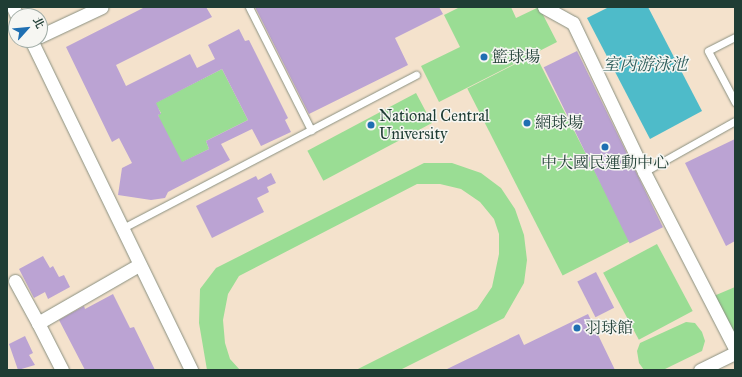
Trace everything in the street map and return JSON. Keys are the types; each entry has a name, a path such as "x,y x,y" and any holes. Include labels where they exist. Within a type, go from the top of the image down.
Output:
{"street":[{"path":"48,32 102,7"},
{"path":"544,7 573,23 644,172 735,348"},
{"path":"35,48 190,370"},
{"path":"38,323 139,265"},
{"path":"15,281 62,370"},
{"path":"700,370 735,353"}],"lane":[{"path":"249,7 311,130"},
{"path":"735,37 708,51 735,102"},
{"path":"121,229 416,75"},
{"path":"644,172 735,121"}],"green space":[{"name":"籃球場","path":"460,7 511,7 516,18 539,7 557,42 439,102 421,66 460,47 444,15"},
{"path":"535,54 630,241 563,276 467,89"},
{"path":"222,69 248,120 206,141 209,149 175,166 158,115 161,113 158,108 149,106"},
{"path":"416,93 432,123 323,181 307,151"},
{"path":"424,163 452,163 481,173 501,188 515,209 524,235 527,260 524,283 504,318 400,370 356,370 477,309 492,287 499,254 499,234 494,219 480,202 461,189 440,184 417,184 239,276 228,294 223,320 225,343 230,359 240,370 207,370 199,323 200,289 216,268"},
{"path":"657,244 693,311 639,340 603,273"},
{"path":"735,287 735,349 709,298"},
{"path":"686,322 695,323 702,332 705,341 702,351 663,370 644,370 639,363 637,351 640,343"}],"water":[{"name":"室內游泳池","path":"609,7 648,7 702,111 650,139 587,18"}],"building":[{"path":"145,7 206,7 212,17 116,65 126,86 190,54 197,68 215,59 208,45 239,29 245,41 249,40 288,118 285,120 291,132 261,146 252,129 221,144 230,160 168,192 165,198 151,200 118,195 122,168 132,163 119,138 112,142 66,47","holes":["222,69 248,120 206,141 209,149 182,162 158,115 161,114 156,103"]},
{"path":"255,7 439,7 443,14 395,38 408,65 309,114"},
{"name":"中大國民運動中心","path":"577,51 663,227 630,243 544,67"},
{"path":"735,139 735,241 726,246 685,163"},
{"path":"271,173 276,183 267,187 269,192 257,198 264,212 212,238 196,206 256,176 258,180"},
{"path":"43,256 50,268 53,266 59,277 64,275 70,287 48,299 45,292 34,298 19,269"},
{"path":"596,272 614,308 595,317 577,282"},
{"path":"113,294 130,328 134,327 155,370 85,370 59,320 84,306 85,309"},
{"name":"羽球館","path":"588,314 615,370 445,370 519,334 524,345"},
{"path":"25,336 33,353 29,355 35,365 18,370 9,344"}],"place":[{"name":"籃球場","path":"484,57"},
{"name":"網球場","path":"527,123"},
{"name":"National Central University","path":"371,125"},
{"name":"中大國民運動中心","path":"605,147"},
{"name":"羽球館","path":"577,328"}]}
